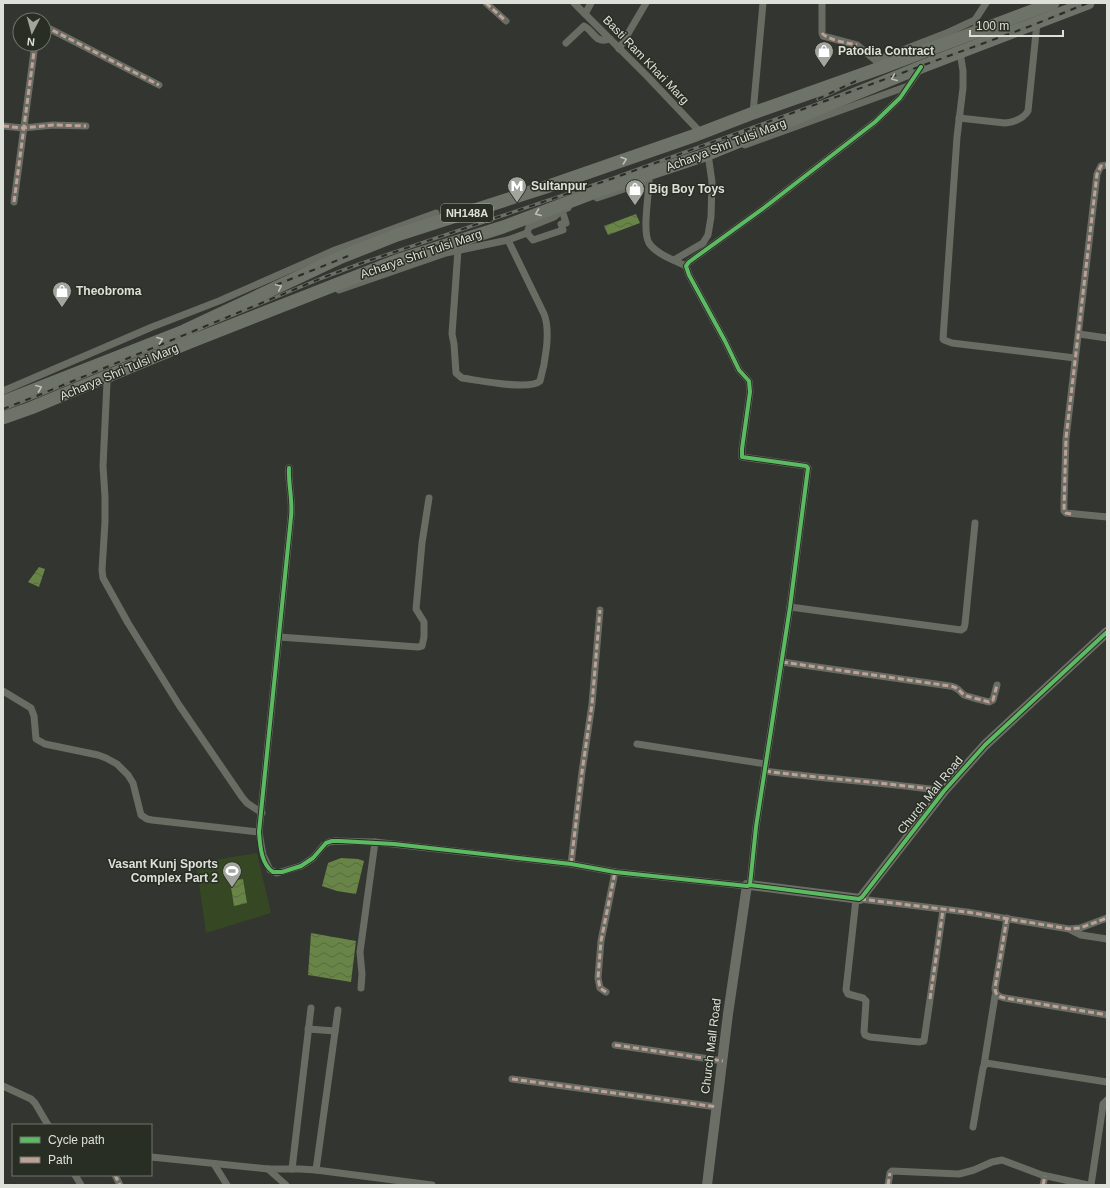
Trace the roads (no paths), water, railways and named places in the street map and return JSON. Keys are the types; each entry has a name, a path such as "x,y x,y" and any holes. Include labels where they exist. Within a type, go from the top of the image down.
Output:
{"highway":[{"name":"Acharya Shri Tulsi Marg","path":"3,402 184,331 339,258 397,235 599,169 701,133 880,64 978,32 1053,3"},
{"name":"Acharya Shri Tulsi Marg","path":"3,418 31,408 190,342 396,261 503,227 606,188 708,156 960,52 978,32 1037,23 1088,3"},
{"path":"599,169 606,188"}],"street":[{"path":"486,3 506,21"},
{"name":"Basti Ram Khari Marg","path":"574,3 620,48 701,133"},
{"path":"585,14 591,3"},
{"path":"620,48 646,3"},
{"path":"753,113 763,3"},
{"path":"822,3 823,36 857,45 880,64"},
{"path":"978,32 986,3"},
{"path":"959,118 1005,123 1012,122 1026,114 1028,111 1032,79 1037,23"},
{"path":"566,43 584,26 600,40 604,41 610,39"},
{"path":"52,30 159,85"},
{"path":"14,202 33,52"},
{"path":"960,52 964,82 957,137 943,339 952,343 1075,358"},
{"path":"686,266 689,262 765,207 875,122 900,98 921,67"},
{"path":"527,233 529,227 554,218 562,210 649,180 708,156 909,86"},
{"path":"3,126 23,128 54,125 86,126"},
{"path":"674,260 700,246 708,235 711,217 712,182 708,156"},
{"path":"1107,165 1101,166 1097,174 1066,438 1064,511 1068,514 1107,517"},
{"path":"649,180 646,224 647,238 652,247 686,266 689,275 739,370 749,380 750,392 742,457 808,466 790,607 748,885"},
{"path":"527,233 533,240 563,230 561,224 566,223 562,210"},
{"path":"3,391 152,327 219,301 335,250 436,213"},
{"path":"3,422 131,373 227,331 395,270 446,253 508,240 527,233"},
{"path":"458,250 452,334 456,373 462,378 512,385 533,385 540,381 543,372 546,322 544,314 508,240"},
{"path":"1079,334 1107,338"},
{"path":"106,382 103,466 106,497 102,570 103,578 128,623 206,746 242,797 262,813"},
{"path":"289,468 292,506 280,637 259,832 263,855 268,867 273,872 277,873 309,862 324,845 329,842 375,842 571,864 615,872 748,885 858,899 903,903 1069,929 1080,928 1107,918"},
{"path":"280,637 418,647 422,646 424,637 424,622 416,609 422,543 429,498"},
{"path":"790,607 961,630 964,628 975,523"},
{"path":"571,864 592,704 600,610"},
{"name":"Church Mall Road","path":"858,899 944,791 985,745 1107,632"},
{"path":"782,662 950,686 958,688 965,696 989,702 993,700 997,685"},
{"path":"3,691 31,708 34,716 36,739 45,744 106,758 123,769 132,783 137,798 139,811 144,817 152,820 259,832"},
{"path":"638,744 765,767 848,780 913,786 944,791"},
{"path":"361,988 362,974 360,952 375,842"},
{"path":"606,992 600,988 598,978 601,941 615,872"},
{"name":"Church Mall Road","path":"707,1185 748,885"},
{"path":"858,899 846,990 848,994 863,998 866,1001 864,1034 870,1036 919,1042 924,1041 944,910"},
{"path":"1006,918 995,988 995,993 997,995 1005,998 1107,1015"},
{"path":"1069,929 1081,935 1107,939"},
{"path":"973,1127 995,996"},
{"path":"292,1169 311,1008"},
{"path":"316,1170 338,1010"},
{"path":"308,1029 335,1031"},
{"path":"615,1045 723,1061"},
{"path":"984,1065 989,1063 1107,1082"},
{"path":"512,1079 717,1107"},
{"path":"3,1086 31,1099 47,1124"},
{"path":"888,1185 890,1172 892,1171 959,1174 974,1170 998,1160 1002,1160 1044,1176 1090,1185 1103,1104 1107,1100"},
{"path":"152,1157 268,1169 316,1170 405,1183 432,1185"},
{"path":"214,1164 227,1185"},
{"path":"268,1169 286,1185"},
{"path":"76,1176 81,1185"},
{"path":"116,1176 120,1185"},
{"path":"1043,1185 1044,1176"}],"water":[{"path":"636,214 640,223 608,235 604,226"},
{"path":"39,567 45,569 39,587 28,582"},
{"path":"341,858 358,859 364,861 356,894 337,891 322,886 328,863"},
{"path":"243,879 247,903 234,906 230,881"},
{"path":"311,933 356,941 351,982 308,975"}],"railway":[{"path":"3,409 362,263 614,178 1028,27 1088,3"},
{"path":"818,99 858,80"},
{"path":"276,285 348,256"}],"place":[{"name":"Patodia Contract","path":"824,68"},
{"name":"Sultanpur","path":"517,203"},
{"name":"Big Boy Toys","path":"635,206"},
{"name":"Theobroma","path":"62,308"},
{"name":"Vasant Kunj Sports Complex Part 2","path":"232,888"}]}
